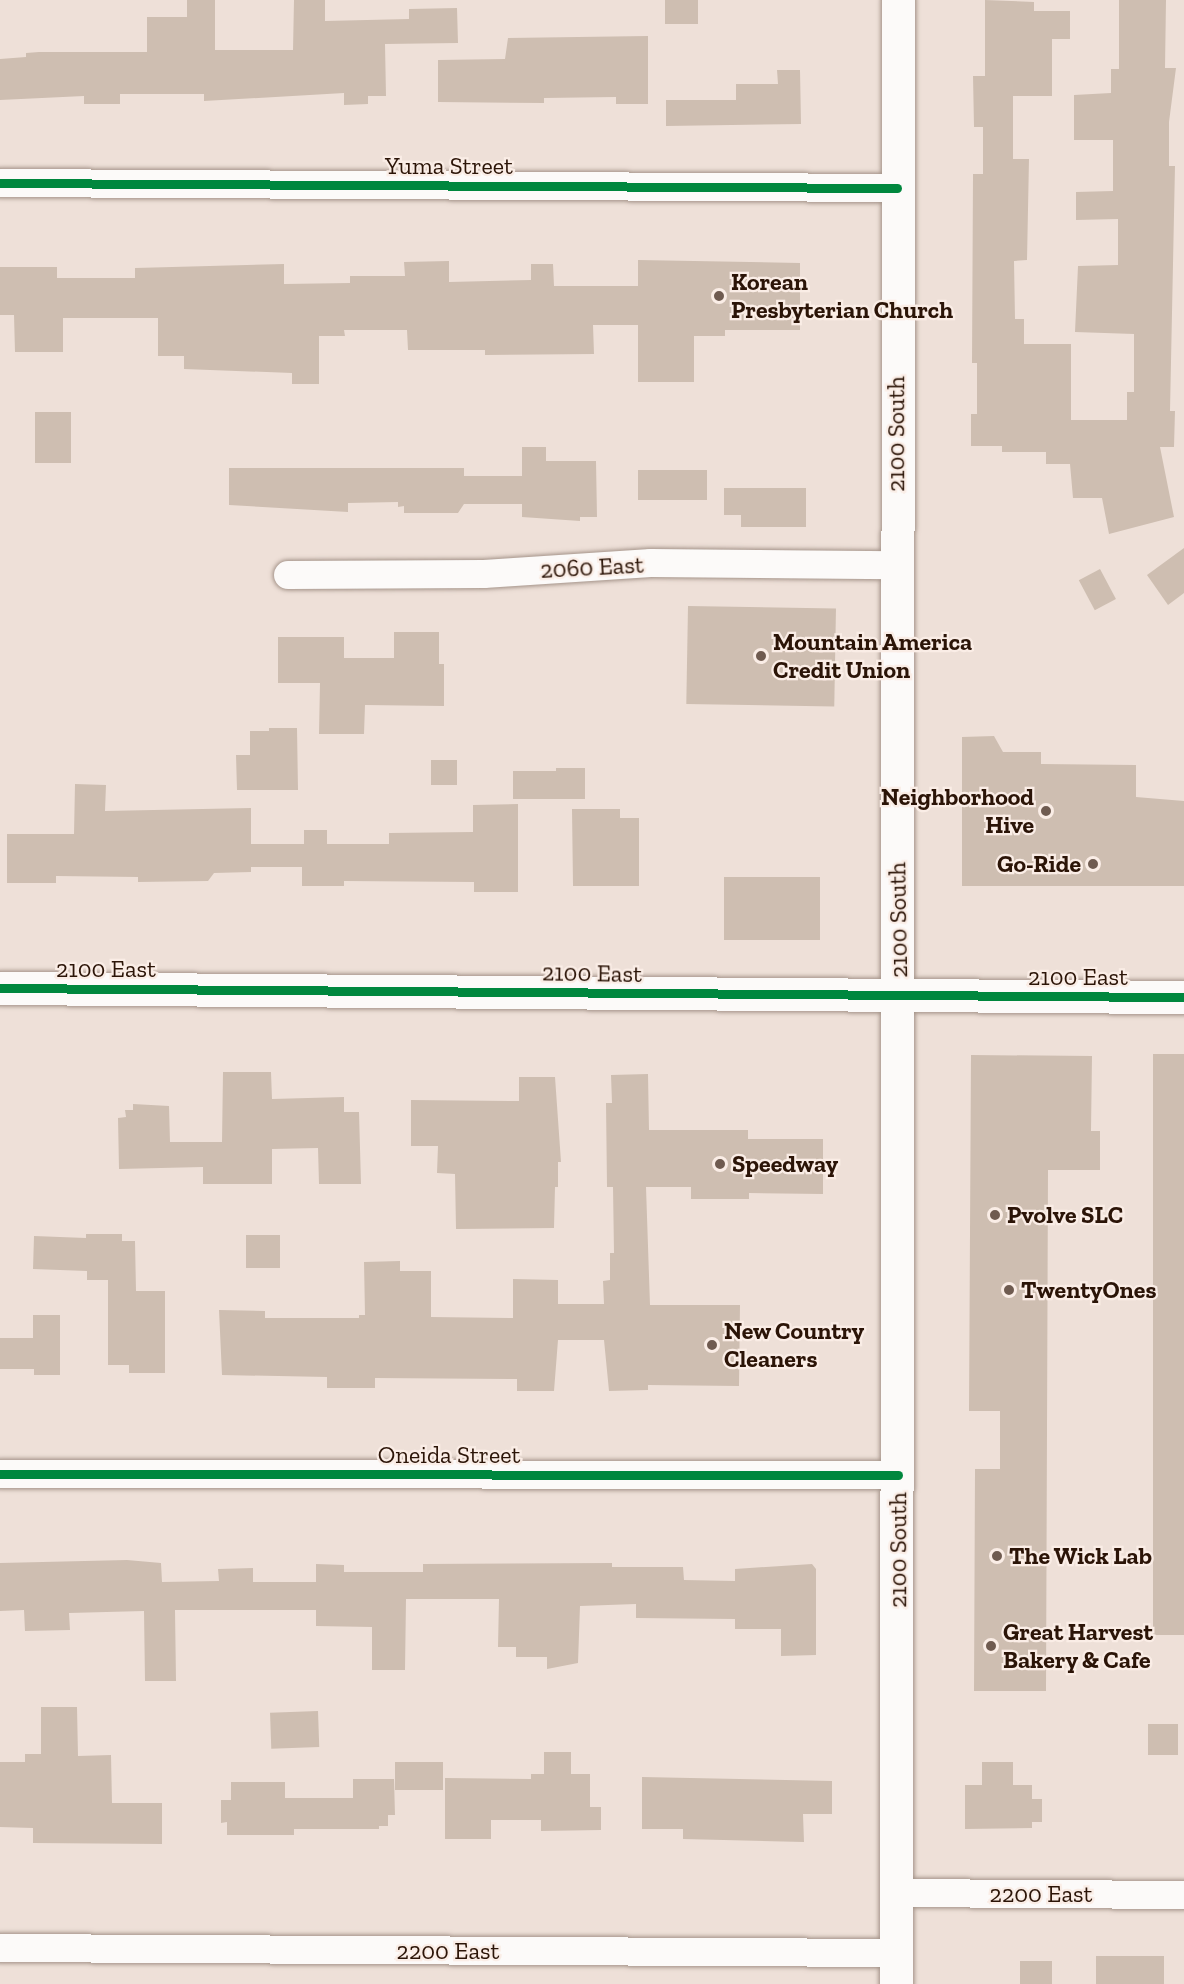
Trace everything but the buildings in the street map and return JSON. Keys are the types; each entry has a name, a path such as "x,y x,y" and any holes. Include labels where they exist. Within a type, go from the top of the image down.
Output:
{"main road":[{"name":"2100 South","path":"896,1969 899,996 896,565 898,0"},
{"name":"2100 East","path":"0,988 1184,997"}],"street":[{"name":"Yuma Street","path":"0,183 897,188"},
{"name":"2060 East","path":"288,575 467,575 675,563 896,565"},
{"name":"Oneida Street","path":"0,1474 898,1475"},
{"name":"2200 East","path":"897,1893 1184,1895"},
{"name":"2200 East","path":"0,1948 896,1969"}],"cycle path":[{"path":"0,183 897,188"},
{"path":"0,988 1184,997"},
{"path":"0,1474 898,1475"}],"place":[{"name":"Korean Presbyterian Church","path":"719,296"},
{"name":"Mountain America Credit Union","path":"761,656"},
{"name":"Neighborhood Hive","path":"1046,811"},
{"name":"Go-Ride","path":"1093,864"},
{"name":"Speedway","path":"720,1164"},
{"name":"Pvolve SLC","path":"995,1215"},
{"name":"TwentyOnes","path":"1009,1290"},
{"name":"New Country Cleaners","path":"712,1345"},
{"name":"The Wick Lab","path":"997,1556"},
{"name":"Great Harvest Bakery & Cafe","path":"991,1646"}]}
